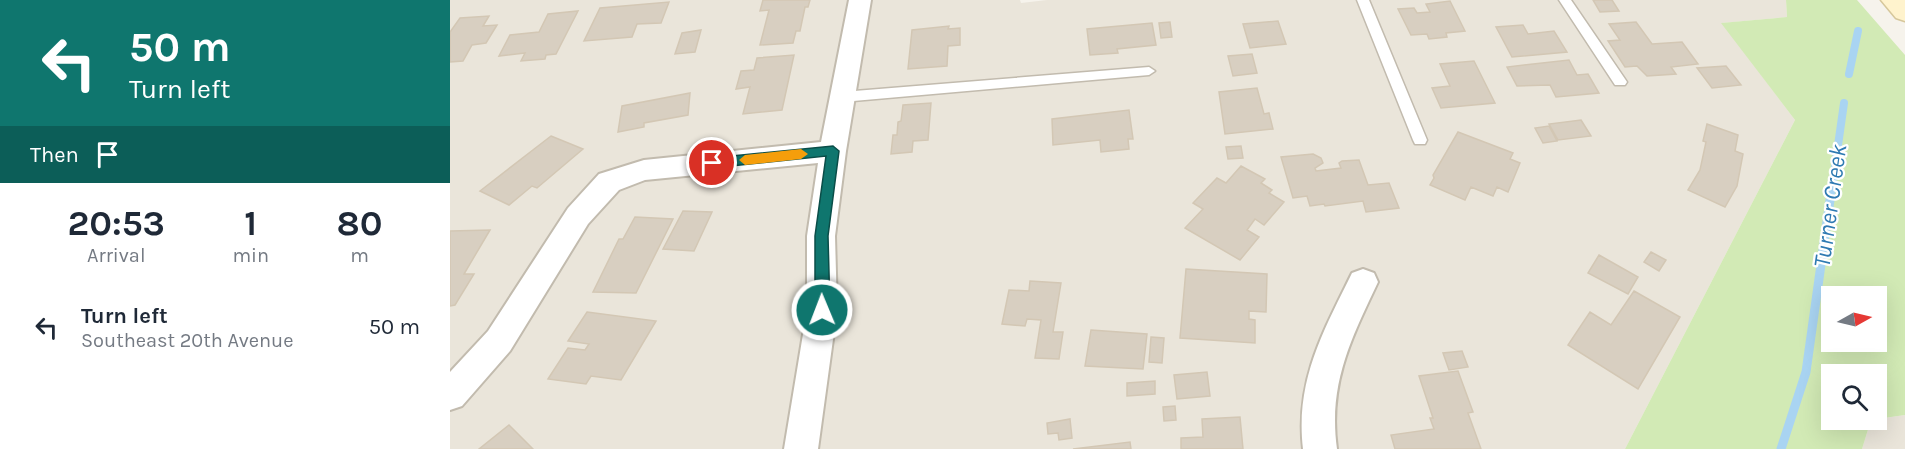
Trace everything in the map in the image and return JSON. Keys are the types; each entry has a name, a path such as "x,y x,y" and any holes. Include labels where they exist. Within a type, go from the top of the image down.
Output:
{"main road":[{"path":"1894,0 1905,12"}],"street":[{"path":"801,449 822,310 822,236 833,151 860,0"},
{"path":"450,395 499,341 578,216 609,182 644,170 833,151"},
{"path":"1320,449 1316,431 1317,397 1332,349 1363,282"}],"lane":[{"path":"1363,0 1420,140"},
{"path":"1565,0 1620,82"},
{"path":"842,97 1149,71"}],"shaded area":[{"path":"450,0 1020,0 1021,3 1047,0 1786,0 1787,17 1722,23 1795,120 1625,449 450,449"},
{"path":"1905,415 1905,449 1862,449 1868,430 1887,430 1887,418"}],"green space":[{"path":"1786,0 1857,0 1905,55 1905,415 1887,418 1887,364 1821,364 1821,430 1868,430 1862,449 1625,449 1795,120 1721,23 1787,17"}],"building":[{"path":"763,0 810,0 808,7 805,7 800,31 796,31 793,43 760,45 769,10 760,11"},
{"path":"1593,0 1612,0 1619,11 1600,12"},
{"path":"1450,1 1465,31 1446,33 1447,37 1429,39 1427,34 1411,35 1398,9 1414,8 1417,13 1430,12 1426,4"},
{"path":"669,2 661,23 637,24 632,37 584,41 600,8"},
{"path":"578,11 556,54 546,55 545,59 521,61 525,53 499,56 510,35 539,32 548,14"},
{"path":"489,16 483,26 497,25 486,43 472,45 463,61 450,62 450,32 460,18"},
{"path":"1278,21 1286,44 1250,48 1243,24"},
{"path":"1170,22 1172,37 1161,38 1159,23"},
{"path":"1636,22 1652,44 1682,42 1698,64 1671,67 1676,74 1647,76 1637,66 1625,67 1608,41 1620,40 1609,24"},
{"path":"1152,23 1156,45 1117,49 1118,53 1090,55 1087,29"},
{"path":"1523,25 1528,34 1554,31 1567,52 1512,57 1496,27"},
{"path":"949,26 948,29 960,28 960,45 948,46 947,66 908,69 912,30"},
{"path":"701,30 695,52 675,54 682,33"},
{"path":"1252,54 1257,73 1233,76 1228,56"},
{"path":"794,55 782,110 743,114 750,87 736,89 741,71 754,70 757,58"},
{"path":"1569,60 1577,75 1588,74 1599,93 1556,97 1550,85 1517,86 1507,67"},
{"path":"1474,61 1495,103 1441,108 1432,88 1450,86 1440,64"},
{"path":"1726,66 1741,85 1712,88 1697,68"},
{"path":"1257,88 1264,114 1269,113 1273,129 1225,134 1219,92"},
{"path":"690,93 688,115 644,123 644,127 618,132 622,106"},
{"path":"931,103 928,140 913,141 912,152 891,154 893,135 897,135 903,105"},
{"path":"1129,110 1133,139 1128,139 1129,149 1101,152 1100,140 1053,145 1052,119"},
{"path":"1581,120 1591,136 1558,140 1549,124"},
{"path":"1707,124 1738,135 1735,151 1743,154 1737,186 1725,207 1688,190 1700,170"},
{"path":"1549,126 1557,141 1543,143 1535,128"},
{"path":"1458,132 1513,153 1510,159 1520,163 1508,192 1497,187 1493,196 1471,187 1465,200 1430,185 1434,178 1433,175"},
{"path":"551,136 583,149 537,188 532,186 509,205 480,191"},
{"path":"1241,146 1243,158 1228,159 1226,147"},
{"path":"1313,154 1321,158 1323,163 1315,168 1316,171 1341,168 1339,163 1342,161 1359,160 1368,185 1389,183 1399,208 1366,212 1363,201 1310,206 1307,196 1293,198 1281,157"},
{"path":"1241,166 1265,179 1261,183 1272,190 1269,193 1284,202 1264,225 1255,219 1247,230 1259,237 1240,260 1185,228 1203,209 1193,203 1217,178 1226,183"},
{"path":"683,211 712,212 694,251 663,249"},
{"path":"635,217 673,219 636,293 593,292 619,239 623,239"},
{"path":"490,230 464,274 474,274 455,305 450,306 450,231"},
{"path":"1651,252 1666,260 1659,271 1644,262"},
{"path":"1599,255 1638,277 1628,294 1588,273"},
{"path":"1186,269 1267,274 1266,312 1249,311 1249,319 1255,320 1255,343 1180,338"},
{"path":"1030,281 1061,283 1053,332 1063,332 1059,359 1035,358 1041,320 1027,319 1025,326 1002,324 1009,290 1029,291"},
{"path":"1634,291 1680,317 1638,389 1568,345 1590,312 1611,325"},
{"path":"587,312 656,321 621,380 591,376 586,384 548,379 568,348 585,350 589,344 568,341"},
{"path":"1091,330 1147,334 1143,369 1085,366"},
{"path":"1151,337 1164,338 1162,363 1149,362"},
{"path":"1462,351 1468,367 1449,370 1443,353"},
{"path":"1458,371 1473,412 1468,413 1481,449 1395,449 1391,435 1434,429 1430,418 1433,418 1419,376"},
{"path":"1207,372 1210,396 1177,399 1174,375"},
{"path":"1155,381 1155,394 1127,396 1127,383"},
{"path":"1175,406 1176,420 1164,421 1163,407"},
{"path":"1240,417 1243,449 1181,449 1181,438 1203,437 1202,419"},
{"path":"1070,419 1072,438 1059,440 1058,433 1048,434 1047,423"},
{"path":"509,425 533,449 479,449"},
{"path":"1130,442 1131,449 1073,449"}],"waterway":[{"name":"Turner Creek","path":"1849,74 1858,31"},
{"name":"Turner Creek","path":"1830,202 1844,103"},
{"name":"Turner Creek","path":"1781,449 1806,372 1830,200"}],"slow traffic":[{"path":"745,160 801,154"}],"route":[{"path":"712,163 833,151 822,236 822,310"}]}
